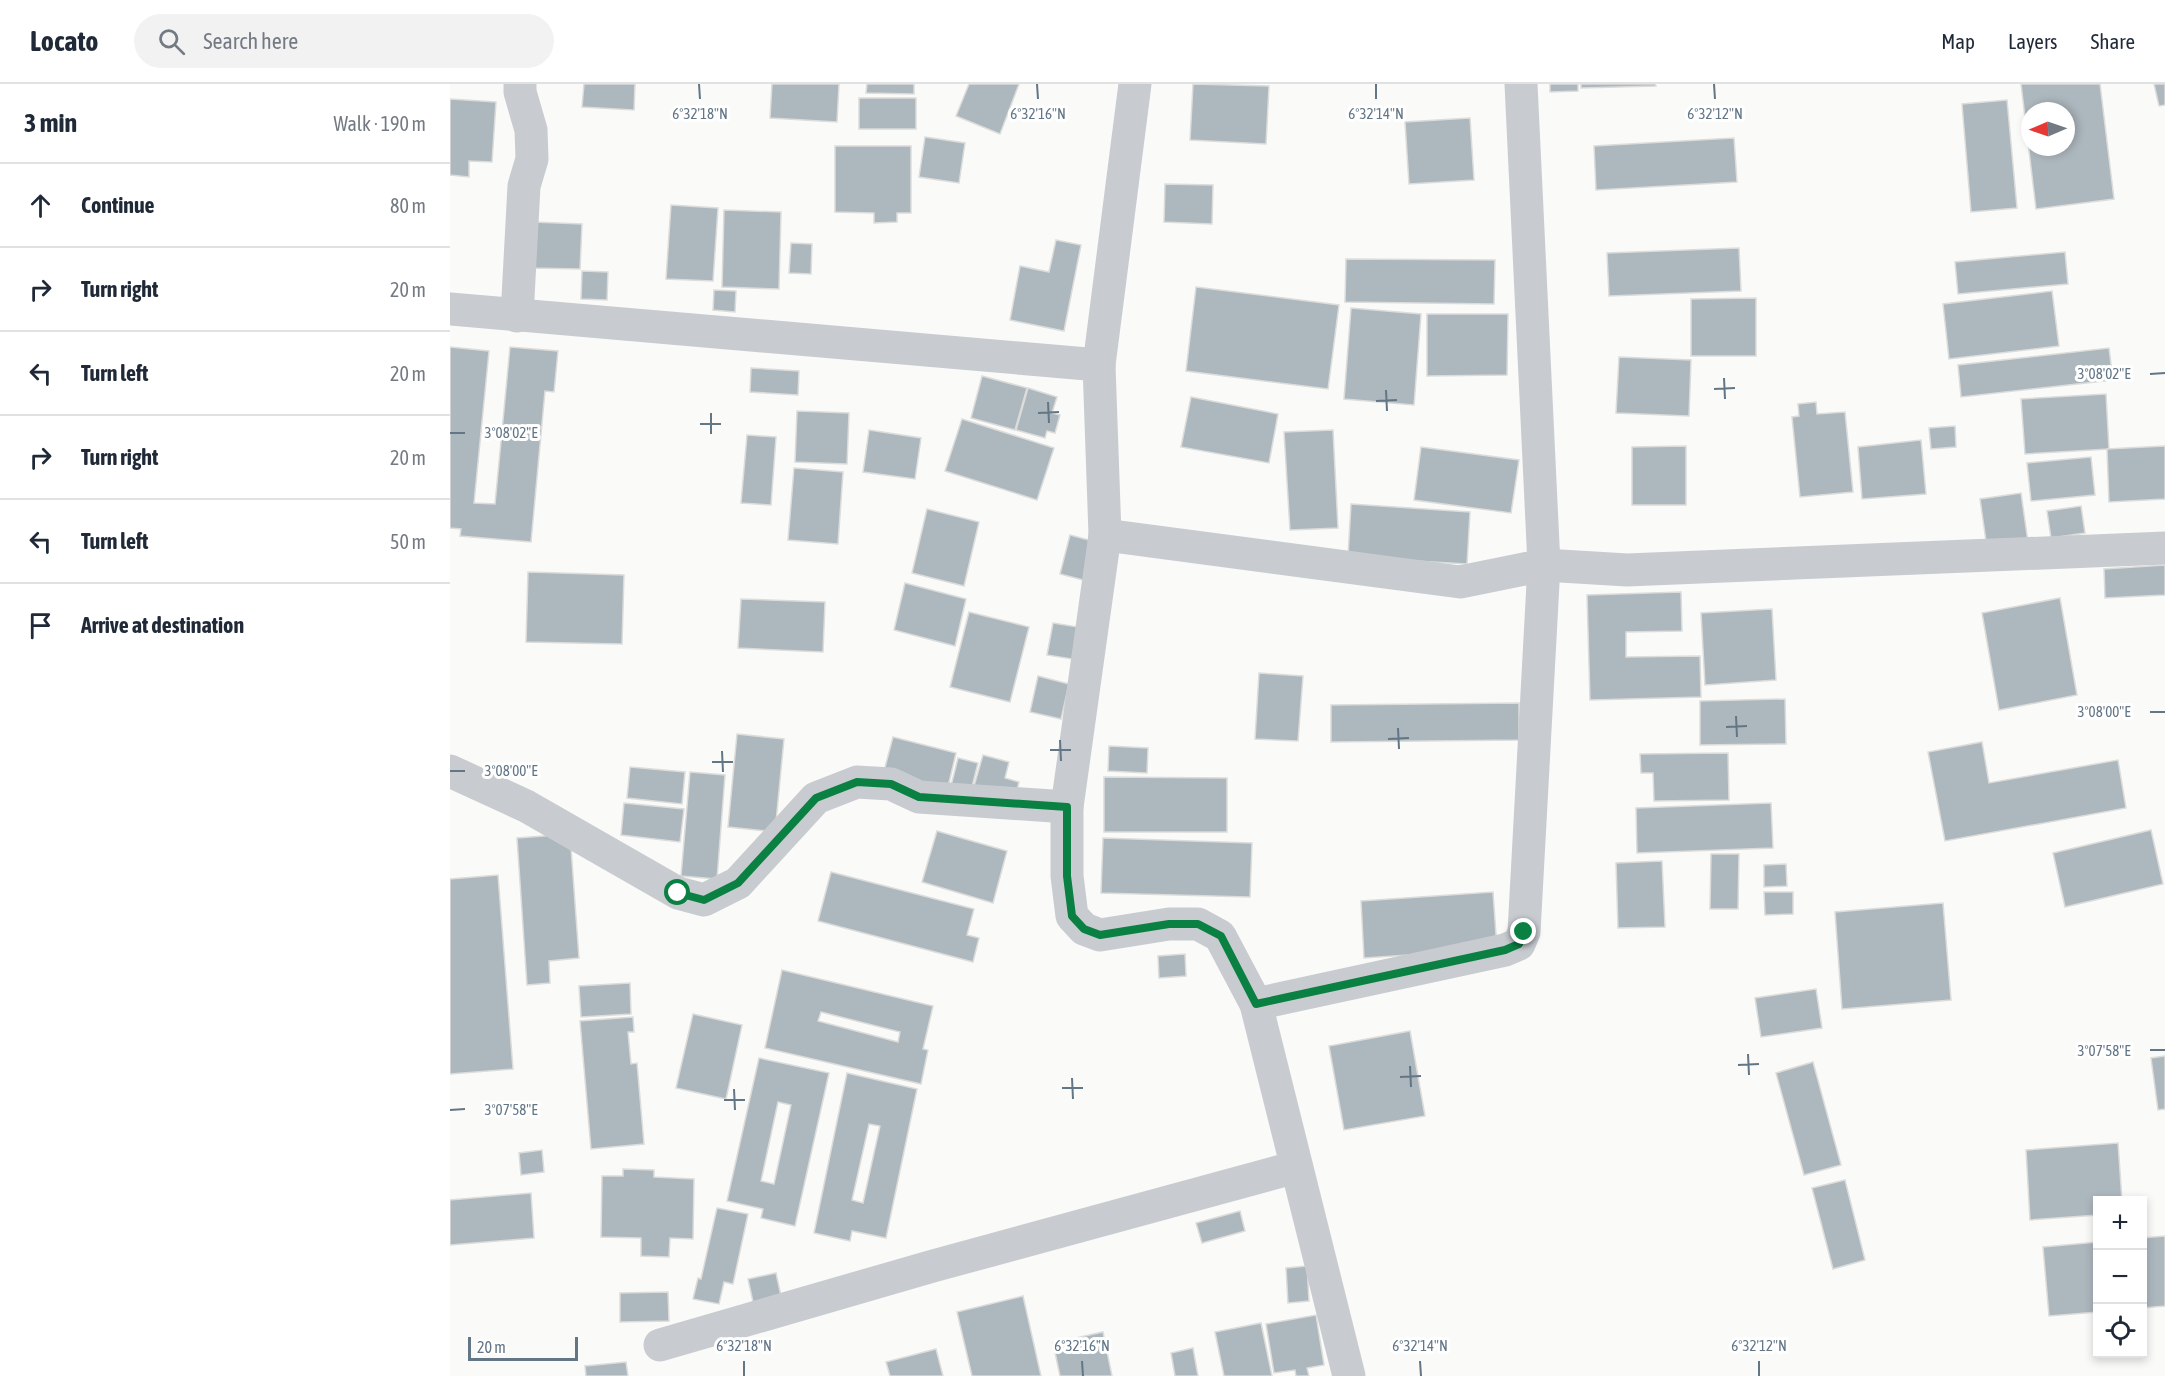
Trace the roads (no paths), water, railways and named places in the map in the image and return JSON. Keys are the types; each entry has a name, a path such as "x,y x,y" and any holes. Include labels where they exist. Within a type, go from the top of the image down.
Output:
{"street":[{"path":"517,315 524,186 532,159 531,130 520,92 520,84"},
{"path":"1135,84 1100,365 1105,535 1067,807 1067,876 1072,916 1084,929 1100,935 1169,924 1198,924 1221,936 1256,1004 1349,1376"},
{"path":"1256,1004 1505,950 1519,944 1524,932 1544,565 1521,84"},
{"path":"450,309 1100,365"},
{"path":"1105,535 1460,582 1544,565 1627,570 2165,548"},
{"path":"450,771 526,806 678,893 704,900 738,883 816,798 857,782 891,784 919,797 1067,807"},
{"path":"660,1345 944,1263 1296,1167"}]}
